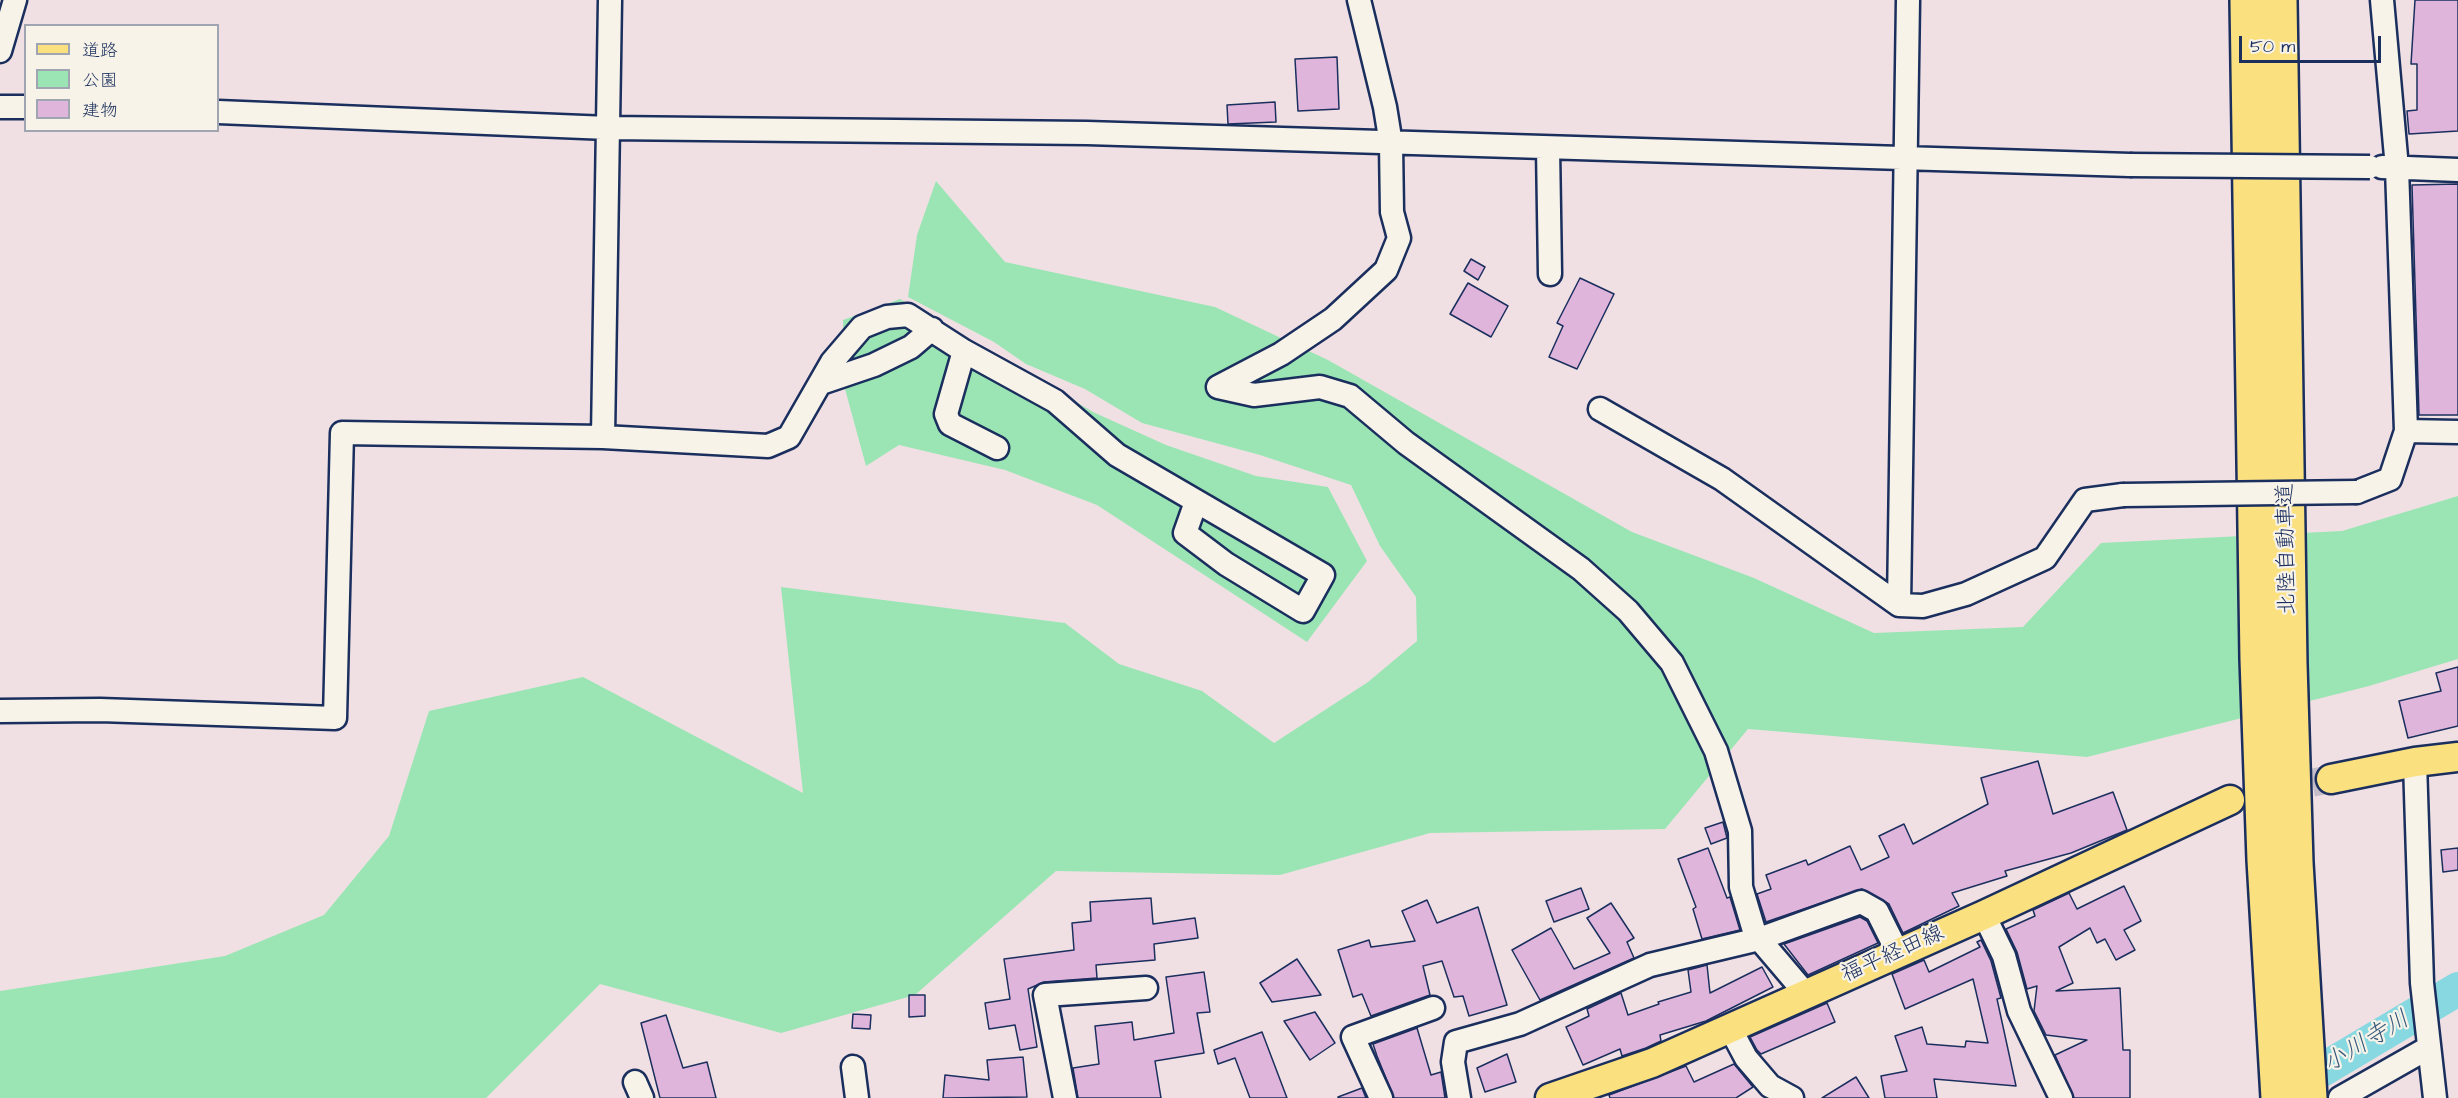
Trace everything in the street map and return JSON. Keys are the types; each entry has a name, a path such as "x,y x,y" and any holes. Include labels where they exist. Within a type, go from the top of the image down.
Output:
{"highway":[{"name":"北陸自動車道","path":"2247,0 2257,659 2272,1036 2277,1098"},
{"name":"北陸自動車道","path":"2280,0 2290,652 2304,1029 2310,1098"}],"main road":[{"path":"2331,779 2415,762 2458,757"},
{"name":"福平経田線","path":"1554,1098 1652,1063 1984,915 2230,800"}],"street":[{"path":"0,51 15,0"},
{"path":"603,437 610,0"},
{"path":"1359,0 1385,107 1391,144 1392,212 1399,238 1386,270 1333,319 1281,354 1218,387 1254,395 1320,387 1350,396 1415,450 1581,569 1628,611 1672,663 1716,751 1740,831 1741,887 1759,939 1806,994"},
{"path":"1899,605 1908,0"},
{"path":"1600,409 1722,479 1899,605 1923,606 1966,594 2045,558 2085,500 2123,495 2357,492 2390,479 2406,431 2397,168 2382,0"},
{"path":"0,107 24,107"},
{"path":"219,112 609,128 1087,133 1391,144 1905,156 2130,165 2458,170"},
{"path":"1548,148 1550,274"},
{"path":"0,711 100,710 335,718 342,433 603,437 768,446 789,437 832,362 862,327 887,317 908,315 964,351 1055,401 1117,455 1323,575 1303,611 1226,564 1185,533 1196,502"},
{"path":"821,383 911,347 932,329"},
{"path":"964,351 946,414 950,424 997,448"},
{"path":"2406,431 2458,432"},
{"path":"2415,762 2422,984 2435,1098"},
{"path":"1459,1098 1453,1062 1456,1042 1520,1024 1650,964 1759,939 1861,902 1877,911 1898,953"},
{"path":"1984,915 2004,956 2019,1011 2061,1098"},
{"path":"1065,1098 1045,995 1146,988"},
{"path":"1381,1098 1353,1037 1433,1008"},
{"path":"1730,1028 1746,1058 1770,1086 1792,1098"},
{"path":"2340,1098 2428,1048"},
{"path":"853,1067 857,1098"}],"green space":[{"path":"936,181 1005,262 1215,307 1328,360 1632,532 1754,578 1874,633 2023,627 2101,543 2342,531 2458,496 2458,659 2369,686 2087,757 1748,729 1665,829 1430,833 1280,875 1056,871 915,995 781,1033 600,984 486,1098 0,1098 0,991 225,956 324,915 389,836 429,711 583,677 803,793 781,587 1065,623 1119,664 1202,691 1274,743 1368,682 1417,641 1416,597 1380,546 1351,485 1260,455 1142,423 1085,389 1026,364 994,342 908,297 917,235"},
{"path":"900,299 1093,412 1166,445 1256,476 1328,487 1367,561 1307,642 1097,505 1005,470 899,445 866,466 845,389 843,320"}],"building":[{"path":"2415,0 2458,0 2458,131 2409,134 2407,111 2417,110 2417,64 2411,64"},
{"path":"1337,57 1339,109 1298,111 1295,59"},
{"path":"1275,102 1276,122 1228,124 1227,105"},
{"path":"2458,184 2458,415 2419,415 2412,185"},
{"path":"1471,259 1485,267 1478,280 1464,271"},
{"path":"1580,278 1614,294 1577,369 1549,357 1563,326 1557,323"},
{"path":"1468,283 1508,306 1491,337 1450,314"},
{"path":"2458,667 2458,726 2408,738 2399,701 2441,691 2436,673"},
{"path":"2038,761 2053,814 2113,792 2127,830 2071,853 2005,871 2007,876 1952,893 1959,906 1903,933 1889,904 1862,889 1766,922 1757,894 1771,889 1766,875 1806,860 1808,865 1850,846 1861,870 1889,857 1879,836 1904,824 1913,844 1988,804 1981,778"},
{"path":"1723,822 1727,838 1711,844 1705,828"},
{"path":"1708,848 1727,898 1730,897 1740,930 1702,939 1693,909 1696,907 1678,859"},
{"path":"2458,848 2458,870 2443,872 2441,850"},
{"path":"2124,886 2141,921 2124,930 2135,950 2116,960 2105,939 2097,943 2090,928 2059,947 2073,983 2056,991 2120,988 2123,1050 2130,1050 2130,1098 2074,1098 2055,1055 2087,1040 2046,1035 2034,1011 2037,986 2027,989 2017,952 2006,929 2035,916 2033,910 2069,893 2077,909"},
{"path":"1581,888 1589,909 1554,922 1546,901"},
{"path":"1151,898 1153,924 1195,918 1198,938 1154,944 1155,960 1096,965 1097,978 1044,982 1028,989 1037,1047 1020,1050 1015,1025 989,1029 985,1003 1010,999 1004,959 1074,950 1072,923 1091,921 1090,902"},
{"path":"1427,900 1437,923 1478,907 1507,1005 1469,1016 1463,996 1454,997 1442,961 1423,966 1430,995 1371,1016 1362,994 1353,997 1338,950 1369,940 1371,947 1415,941 1402,911"},
{"path":"1611,903 1634,938 1627,942 1634,958 1540,1000 1512,950 1551,928 1574,969 1610,953 1587,918"},
{"path":"1860,917 1867,921 1878,943 1808,975 1784,944"},
{"path":"1981,940 1991,961 2001,998 1997,999 2016,1086 1934,1079 1937,1098 1885,1098 1881,1076 1907,1071 1895,1036 1922,1027 1927,1044 1965,1047 1966,1041 1988,1043 1973,979 1905,1009 1892,974 1924,960 1929,972 1980,947 1977,942"},
{"path":"1297,959 1321,995 1272,1002 1260,983"},
{"path":"1707,965 1710,993 1762,967 1773,987 1706,1021 1660,1035 1661,1041 1646,1048 1622,1056 1620,1049 1583,1065 1566,1027 1589,1016 1587,1009 1621,993 1628,1015 1659,1004 1658,1002 1691,992 1688,970"},
{"path":"1204,972 1210,1012 1197,1013 1204,1053 1155,1061 1161,1098 1078,1098 1073,1068 1099,1064 1095,1026 1132,1022 1134,1040 1174,1033 1166,977"},
{"path":"909,995 925,995 925,1016 909,1017"},
{"path":"1827,1003 1835,1022 1761,1054 1757,1050 1750,1037"},
{"path":"1315,1012 1335,1043 1310,1060 1284,1021"},
{"path":"853,1014 871,1015 870,1029 852,1028"},
{"path":"666,1015 683,1068 707,1062 716,1098 660,1098 641,1023"},
{"path":"1417,1028 1431,1075 1441,1072 1445,1098 1394,1098 1377,1056 1373,1044"},
{"path":"1262,1032 1287,1098 1250,1098 1235,1058 1218,1064 1214,1050"},
{"path":"1507,1054 1516,1082 1485,1092 1477,1068"},
{"path":"1023,1057 1027,1097 943,1098 945,1075 989,1080 987,1060"},
{"path":"1734,1064 1753,1087 1736,1098 1610,1098 1609,1095 1686,1066 1694,1082"},
{"path":"1856,1077 1869,1098 1822,1098"},
{"path":"1362,1088 1366,1098 1338,1098 1338,1097"}],"waterway":[{"name":"小川寺川","path":"2285,1092 2458,989"}],"tunnel":[{"path":"2271,791 2331,779"}]}
